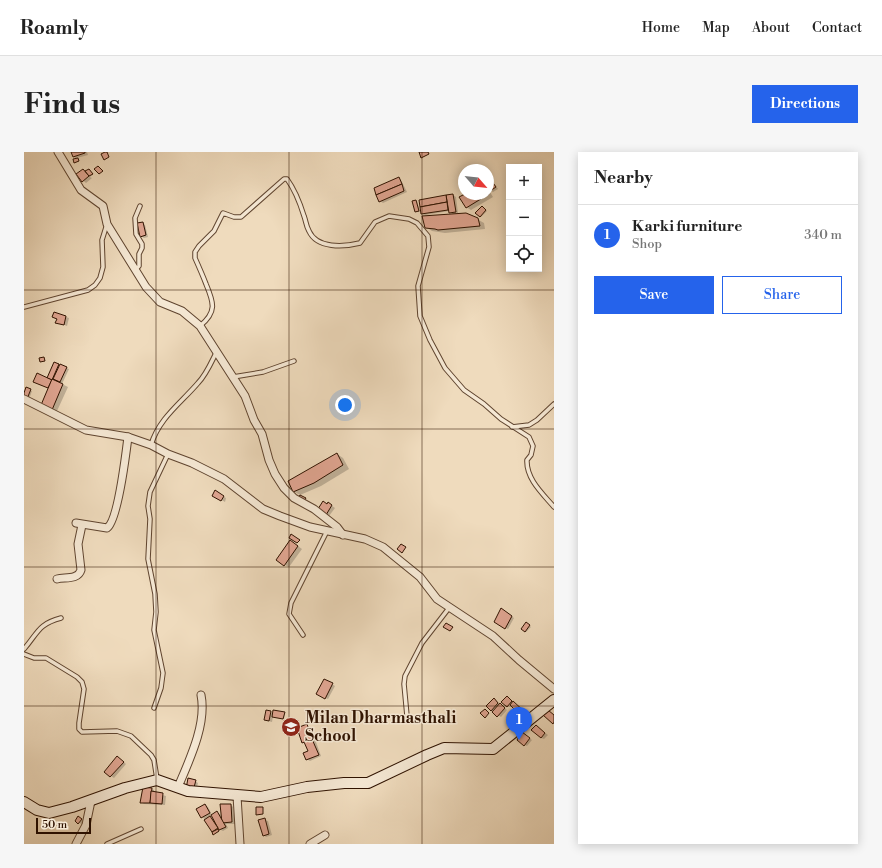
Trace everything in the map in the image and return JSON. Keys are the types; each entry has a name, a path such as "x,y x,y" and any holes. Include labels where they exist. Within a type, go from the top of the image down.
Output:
{"street":[{"path":"58,152 81,190 103,206 108,224 146,287 160,302 182,311 200,326 245,396 254,420 262,434 269,460 275,474 284,488 294,498 314,509 337,527 344,535"},
{"path":"24,400 86,430 128,437 151,445 168,454 192,463 224,479 263,509 280,516 310,527 365,539 383,547 420,577 437,598 449,608 493,636 554,689"},
{"path":"57,579 77,577 80,574 81,570 78,544 79,524 107,528 110,526 114,516 128,437"},
{"path":"178,787 196,744 203,704 201,695"},
{"path":"24,802 37,810 49,813 72,808 125,788 157,780 188,791 261,797 307,787 344,783 368,783 444,748 493,749 554,700"},
{"path":"236,796 240,844"},
{"path":"78,844 86,825 91,801"},
{"path":"310,844 325,835"}],"lane":[{"path":"200,326 210,314 213,308 213,300 195,252 214,231 223,213 234,217 241,217 280,181 287,179 294,189 304,214 309,232 322,243 340,246 360,243 375,222 389,216 409,219 417,223 428,236 429,247 418,286 420,316 430,340 445,368 464,390 512,427 529,437 533,446 531,455 527,460 528,473 540,491 554,507"},
{"path":"135,270 138,266 139,254 142,248 142,244 136,234 135,218 140,206"},
{"path":"24,307 88,290 95,285 100,278 103,267 102,240 108,224"},
{"path":"151,445 153,437 159,427 175,406 199,382 216,353"},
{"path":"233,377 263,372 294,361"},
{"path":"512,427 529,424 537,420 554,404"},
{"path":"154,708 161,688 163,673 154,630 156,594 148,559 150,519 148,506 150,492 168,454"},
{"path":"303,635 290,614 292,603 327,531"},
{"path":"407,716 404,684 405,676 422,643 449,608"},
{"path":"24,649 42,626 60,618"},
{"path":"24,654 34,658 46,658 77,677 82,682 84,689 79,729 82,732 117,730 131,736 151,754 154,760 157,780"},
{"path":"107,844 141,829"}],"building":[{"path":"71,152 85,152 85,153 73,157"},
{"path":"107,152 109,157 104,160 101,154"},
{"path":"419,152 428,152 429,154 421,158"},
{"path":"78,158 79,161 74,163 73,159"},
{"path":"98,166 103,171 99,174 94,169"},
{"path":"83,169 89,176 82,182 76,174"},
{"path":"89,169 93,174 89,176 85,171"},
{"path":"399,177 402,184 376,195 374,188"},
{"path":"402,184 404,191 379,202 376,195"},
{"path":"453,194 456,212 449,213 446,195"},
{"path":"446,195 447,202 420,207 419,200"},
{"path":"416,200 419,211 415,212 412,201"},
{"path":"461,200 479,200 466,208"},
{"path":"447,202 448,210 421,214 420,207"},
{"path":"482,206 486,210 480,217 475,213"},
{"path":"466,213 478,218 480,226 438,230 425,228 422,216"},
{"path":"143,222 146,235 140,237 137,223"},
{"path":"54,312 66,316 64,325 55,323 57,319 52,317"},
{"path":"44,357 45,361 40,362 39,358"},
{"path":"54,362 59,364 52,380 47,378"},
{"path":"60,364 67,367 60,382 53,379"},
{"path":"37,373 52,380 48,388 33,382"},
{"path":"52,379 63,384 52,410 41,405"},
{"path":"26,387 31,389 27,399 24,398"},
{"path":"337,453 343,465 314,483 293,492 288,481"},
{"path":"215,490 224,496 221,501 212,496"},
{"path":"300,495 306,498 304,501 298,498"},
{"path":"323,501 332,505 326,515 318,509"},
{"path":"291,534 300,540 297,543 289,538"},
{"path":"290,540 298,546 284,566 276,560"},
{"path":"401,544 406,547 402,553 397,549"},
{"path":"501,608 512,616 505,629 494,622"},
{"path":"526,622 530,625 525,632 521,629"},
{"path":"446,623 453,627 450,631 443,627"},
{"path":"324,679 333,683 325,699 316,694"},
{"path":"507,696 512,701 507,707 501,702"},
{"path":"494,698 498,703 491,711 486,706"},
{"path":"513,701 526,713 522,717 510,705"},
{"path":"500,703 505,708 497,717 492,712"},
{"path":"485,709 489,713 485,718 480,713"},
{"path":"266,710 271,711 269,721 264,720"},
{"path":"273,710 285,712 283,719 272,717"},
{"path":"548,710 554,715 553,724 543,715"},
{"path":"519,715 521,717 511,725 509,723"},
{"path":"307,724 312,739 302,743 297,728"},
{"path":"536,725 545,733 541,738 531,730"},
{"path":"522,732 530,738 524,746 517,740"},
{"path":"312,739 319,755 306,760 303,753 308,751 304,742"},
{"path":"117,756 124,762 110,777 104,772"},
{"path":"188,778 196,780 193,791 186,789"},
{"path":"143,787 152,788 150,803 140,803"},
{"path":"151,791 163,793 162,804 150,803"},
{"path":"205,804 210,813 201,818 196,809"},
{"path":"220,804 231,804 232,822 222,823"},
{"path":"256,807 263,807 263,814 256,815"},
{"path":"217,811 226,827 219,830 211,815"},
{"path":"78,816 82,819 78,824 75,821"},
{"path":"210,816 218,828 212,832 204,820"},
{"path":"265,818 269,834 263,836 258,820"},
{"path":"218,829 219,831 213,835 212,832"}],"place":[{"name":"Milan Dharmasthali School","path":"291,727"},
{"name":"Karki furniture","path":"519,740"}]}
